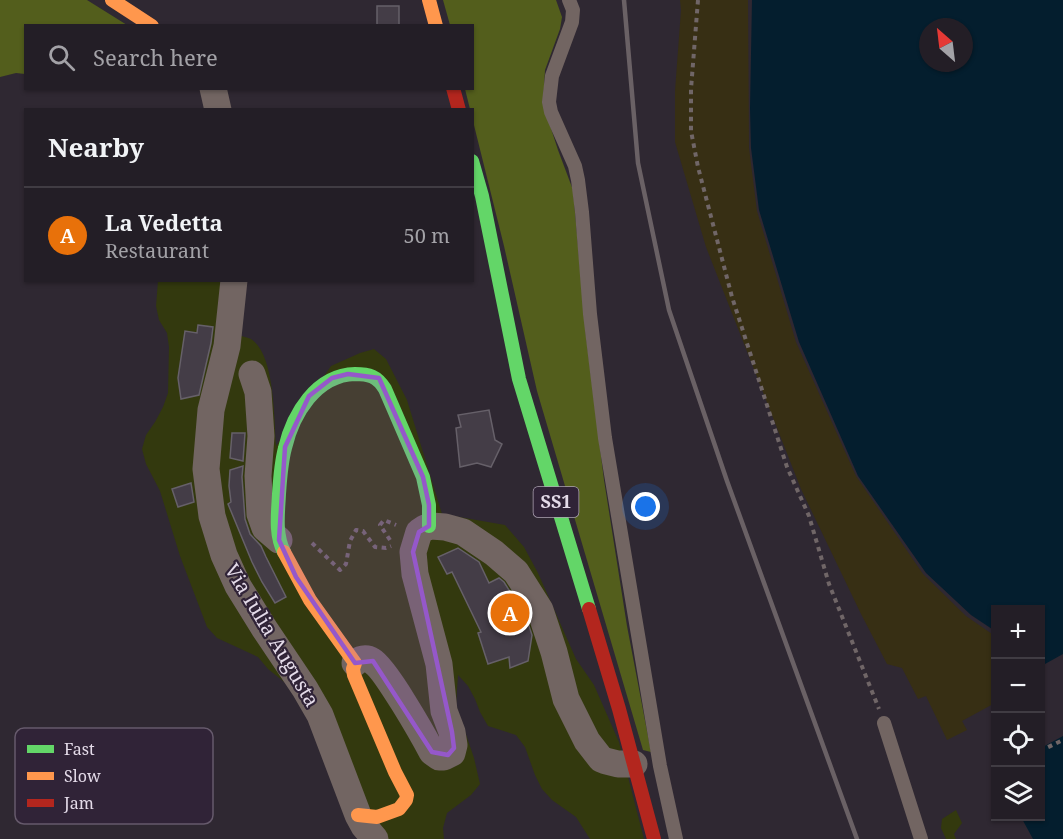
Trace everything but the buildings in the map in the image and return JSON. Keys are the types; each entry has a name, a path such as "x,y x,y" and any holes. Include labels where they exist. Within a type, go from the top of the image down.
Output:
{"street":[{"path":"112,0 149,24"},
{"path":"429,0 435,24"},
{"path":"213,90 218,108"},
{"path":"454,90 458,108"},
{"name":"SS1","path":"474,168 482,195 519,379 596,632 654,839"},
{"name":"Via Iulia Augusta","path":"234,282 227,346 210,410 206,468 212,516 224,555 238,585 320,715 358,814 375,839"},
{"path":"252,374 258,392 261,436 258,476 260,514 265,528 279,540 302,586 326,625 355,663"},
{"path":"279,540 280,477 285,447 309,396 332,378 348,374 371,374 379,378 423,477 429,505 429,520 417,536 413,552 415,574 439,664 444,711 454,745 452,753 444,757 432,752 388,679 373,661 359,660 353,669 354,675 407,795 399,809 377,817 367,818 358,814"},
{"path":"429,520 463,532 494,553 516,573 540,610 566,699 587,741 601,759 618,764 634,764"}],"lane":[{"path":"569,0 573,10 572,22 552,76 549,102 578,180 590,314 605,438 660,766 676,839"},
{"path":"884,723 921,839"}],"path":[{"path":"698,0 691,89 691,131 698,167 732,297 787,467 809,516 829,584 884,723"},
{"path":"311,542 340,570 346,564 350,542 356,530 363,531 375,547 386,548 393,545 380,525 384,520 404,528 411,513 429,520"},
{"path":"1045,749 1063,740"}],"highlighted area":[{"path":"348,374 379,378 423,477 429,505 429,526 419,532 413,552 452,732 454,748 448,755 432,752 373,661 355,663 296,577 279,540 285,447 309,396 332,378"}],"green space":[{"path":"0,0 87,0 125,24 24,24 24,74 16,73 0,77"},
{"path":"443,0 556,0 562,17 545,70 543,104 573,190 586,336 604,480 627,626 651,752 643,750 537,391 474,125 474,108 470,108 465,90 474,90 474,24 450,24"},
{"path":"158,282 242,282 237,335 251,339 265,358 274,404 276,446 331,366 374,349 386,359 407,400 442,514 505,525 524,547 538,573 576,659 594,685 619,742 644,839 590,839 576,817 552,800 542,789 525,747 516,735 488,726 468,686 458,675 456,705 474,758 480,784 471,795 447,813 443,828 444,839 367,839 303,697 268,669 258,657 217,638 207,627 180,556 160,491 146,464 142,449 146,435 163,407 168,393 169,347 167,333 159,320 156,306"},
{"path":"956,810 962,823 954,834 956,839 946,839 941,828 942,819"}],"sand":[{"path":"680,0 748,0 749,148 757,211 796,342 856,476 923,574 966,616 991,633 991,705 962,721 967,730 947,740 926,696 918,699 902,668 887,664 861,614 801,489 706,247 675,142 675,91"}],"water":[{"path":"752,0 1063,0 1063,654 1045,664 1045,605 991,605 991,628 971,615 926,573 858,476 799,342 759,210 751,148"},
{"path":"1063,736 1063,839 1033,839 1023,821 1045,821 1045,746"}],"railway":[{"path":"624,0 638,163 669,310 727,481 857,839"}],"traffic: fast":[{"path":"474,168 482,196 519,379 589,609"},
{"path":"284,552 279,538 278,516 282,465 289,435 300,410 308,399 329,381 341,376 369,375 379,381 385,389 423,477 429,505 429,526"}],"traffic: slow":[{"path":"112,0 149,24"},
{"path":"429,0 435,24"},
{"path":"284,552 310,600 355,663 354,675 407,795 399,809 377,817 358,815"}],"traffic: jam":[{"path":"454,90 458,108"},
{"path":"589,609 654,839"}],"place":[{"name":"La Vedetta","path":"510,613"}]}
